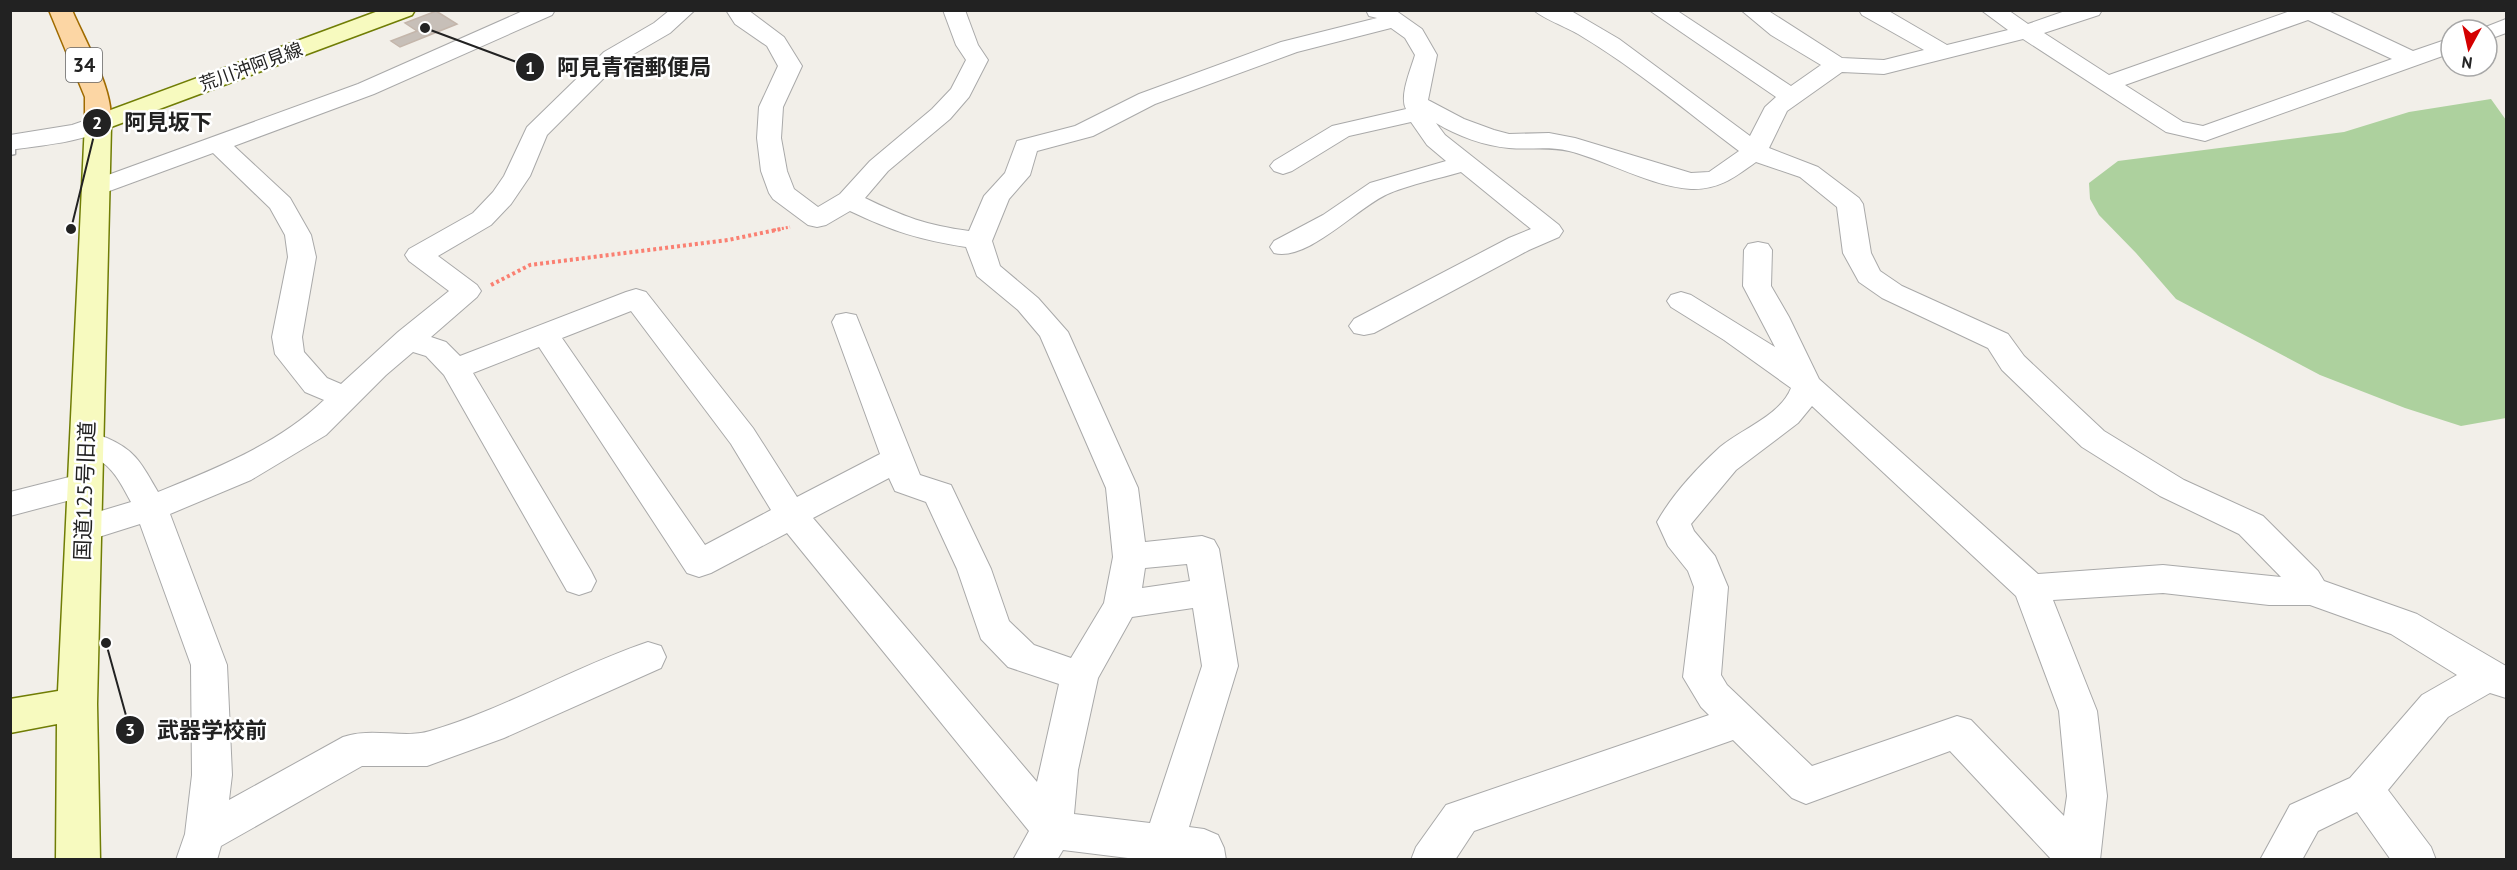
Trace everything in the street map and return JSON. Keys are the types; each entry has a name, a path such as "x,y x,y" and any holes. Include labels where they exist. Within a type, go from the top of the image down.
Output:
{"main road":[{"name":"34","path":"60,10 97,97 98,123"}],"street":[{"name":"荒川沖阿見線","path":"98,123 404,10"},
{"path":"95,188 219,145 366,89 544,10"},
{"path":"83,529 151,508 240,472 315,427 375,368 467,291 420,255 482,219 502,198 517,176 536,132 612,57 662,28 684,10"},
{"path":"737,10 743,19 776,42 790,66 771,107 769,138 774,171 782,193 817,219 849,200 879,166 941,114 961,92 977,60 967,45 954,10"},
{"path":"1545,10 1565,17 1611,44 1755,151 1772,160 1809,172 1850,204 1857,253 1869,276 1892,292 1998,341 2013,363 2093,439 2172,488 2251,525 2306,581 2311,591"},
{"path":"1660,10 1792,97"},
{"path":"1752,10 1779,30 1837,65 1884,67 1945,54 2025,32 2091,10"},
{"path":"1870,10 1945,54"},
{"path":"1992,10 2175,127 2205,134 2439,49"},
{"path":"2108,83 2310,11 2412,59"},
{"path":"1043,845 1080,676 1121,605 1130,557 1122,488 1053,332 1028,304 987,270 978,241 997,196 1017,175 1026,146 1084,131 1148,99 1289,47 1385,15 1414,34 1426,55 1416,109 1422,123 1436,140 1550,231 1519,244 1364,326"},
{"path":"1283,166 1341,131 1424,106 1455,124 1488,136 1509,141 1549,140 1575,145 1628,165 1690,181 1716,179 1755,151 1777,107 1837,65"},
{"path":"11,149 36,139 78,131 98,123"},
{"name":"国道125号旧道","path":"78,860 77,704 98,123"},
{"path":"219,145 281,204 298,235 302,257 287,337 290,354 316,385 347,398"},
{"path":"1284,247 1332,221 1379,188 1466,164"},
{"path":"849,200 898,224 933,234 978,241"},
{"path":"1758,250 1757,286 1775,317 1807,386 1805,397 1779,421 1732,454 1674,522 1680,537 1703,565 1712,587 1702,677 1714,696 1806,786 1957,732 2080,859"},
{"path":"455,369 636,298 742,436 792,516 1043,845"},
{"path":"1681,301 1734,333 1807,386 1935,499 2031,588 2078,711 2087,796 2080,859"},
{"path":"846,322 907,483 939,494 974,569 994,629 1021,656 1080,676"},
{"path":"545,334 699,564 897,459"},
{"path":"408,339 436,349 455,369 579,581"},
{"path":"86,442 113,454 126,466 151,508 168,560 209,665 212,775 201,847"},
{"path":"10,504 85,485"},
{"path":"1130,557 1202,549 1220,666 1164,843"},
{"path":"2031,588 2163,579 2269,591 2311,591 2404,624 2498,679"},
{"path":"1121,605 1209,592"},
{"path":"201,847 357,749 427,749 490,726 648,657"},
{"path":"2280,860 2304,818 2364,790 2435,706 2498,679"},
{"path":"10,716 77,704"},
{"path":"1431,860 1460,818 1739,721"},
{"path":"2364,790 2416,860"},
{"path":"1043,845 1164,843 1204,848 1205,860"}],"path":[{"path":"467,291 480,294 497,280 530,265 728,240 769,233 817,219"}],"green space":[{"path":"2491,99 2506,120 2506,418 2461,426 2405,408 2320,375 2176,299 2099,215 2090,199 2089,183 2118,161 2344,132 2409,112"}],"building":[{"path":"436,11 457,24 400,47 391,41 417,31 405,23"}],"place":[{"name":"阿見青宿郵便局","path":"425,28"},
{"name":"阿見坂下","path":"71,229"},
{"name":"武器学校前","path":"106,643"}]}
